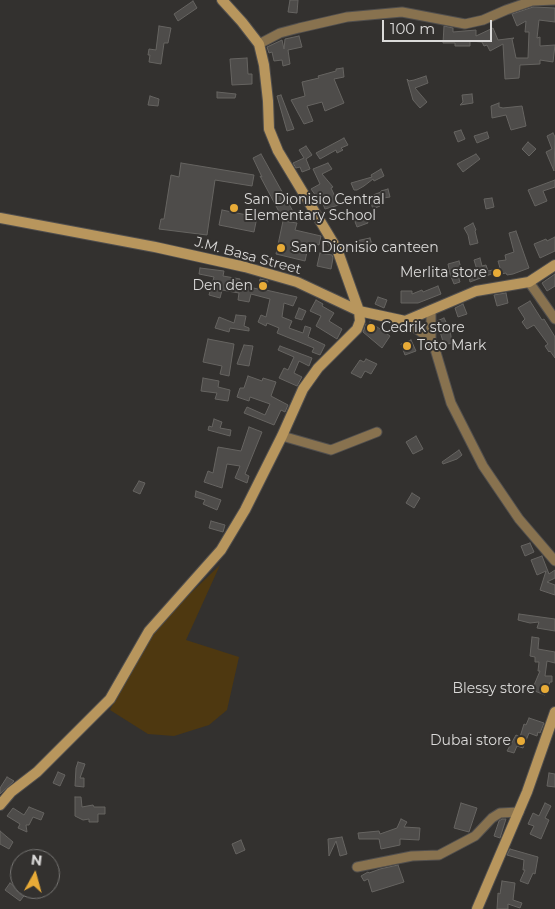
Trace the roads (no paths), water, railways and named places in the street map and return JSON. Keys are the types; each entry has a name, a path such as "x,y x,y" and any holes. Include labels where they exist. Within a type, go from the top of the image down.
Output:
{"main road":[{"path":"0,804 11,792 37,772 110,699 149,631 221,550 245,510 303,390 318,368 357,329 360,321 359,311 338,249 278,151 269,129 264,65 258,44 242,22 222,0"},
{"name":"J.M. Basa Street","path":"0,218 155,247 245,267 297,282 359,311 405,321"},
{"path":"405,321 476,291 529,282 555,265"},
{"path":"477,909 527,792 555,712"}],"street":[{"path":"258,44 280,33 347,17 402,12 465,24 483,20 532,1 555,0"},
{"path":"529,282 555,318"},
{"path":"430,339 431,310"},
{"path":"405,321 430,339 435,349 451,403 483,466 519,519 555,561"},
{"path":"282,436 331,450 377,432"},
{"path":"357,867 412,856 440,855 475,836 492,818 500,813 518,812"}],"place":[{"name":"San Dionisio Central Elementary School","path":"234,208"},
{"name":"San Dionisio canteen","path":"281,248"},
{"name":"Merlita store","path":"497,273"},
{"name":"Den den","path":"263,286"},
{"name":"Cedrik store","path":"371,328"},
{"name":"Toto Mark","path":"407,346"},
{"name":"Blessy store","path":"545,689"},
{"name":"Dubai store","path":"521,741"}]}
